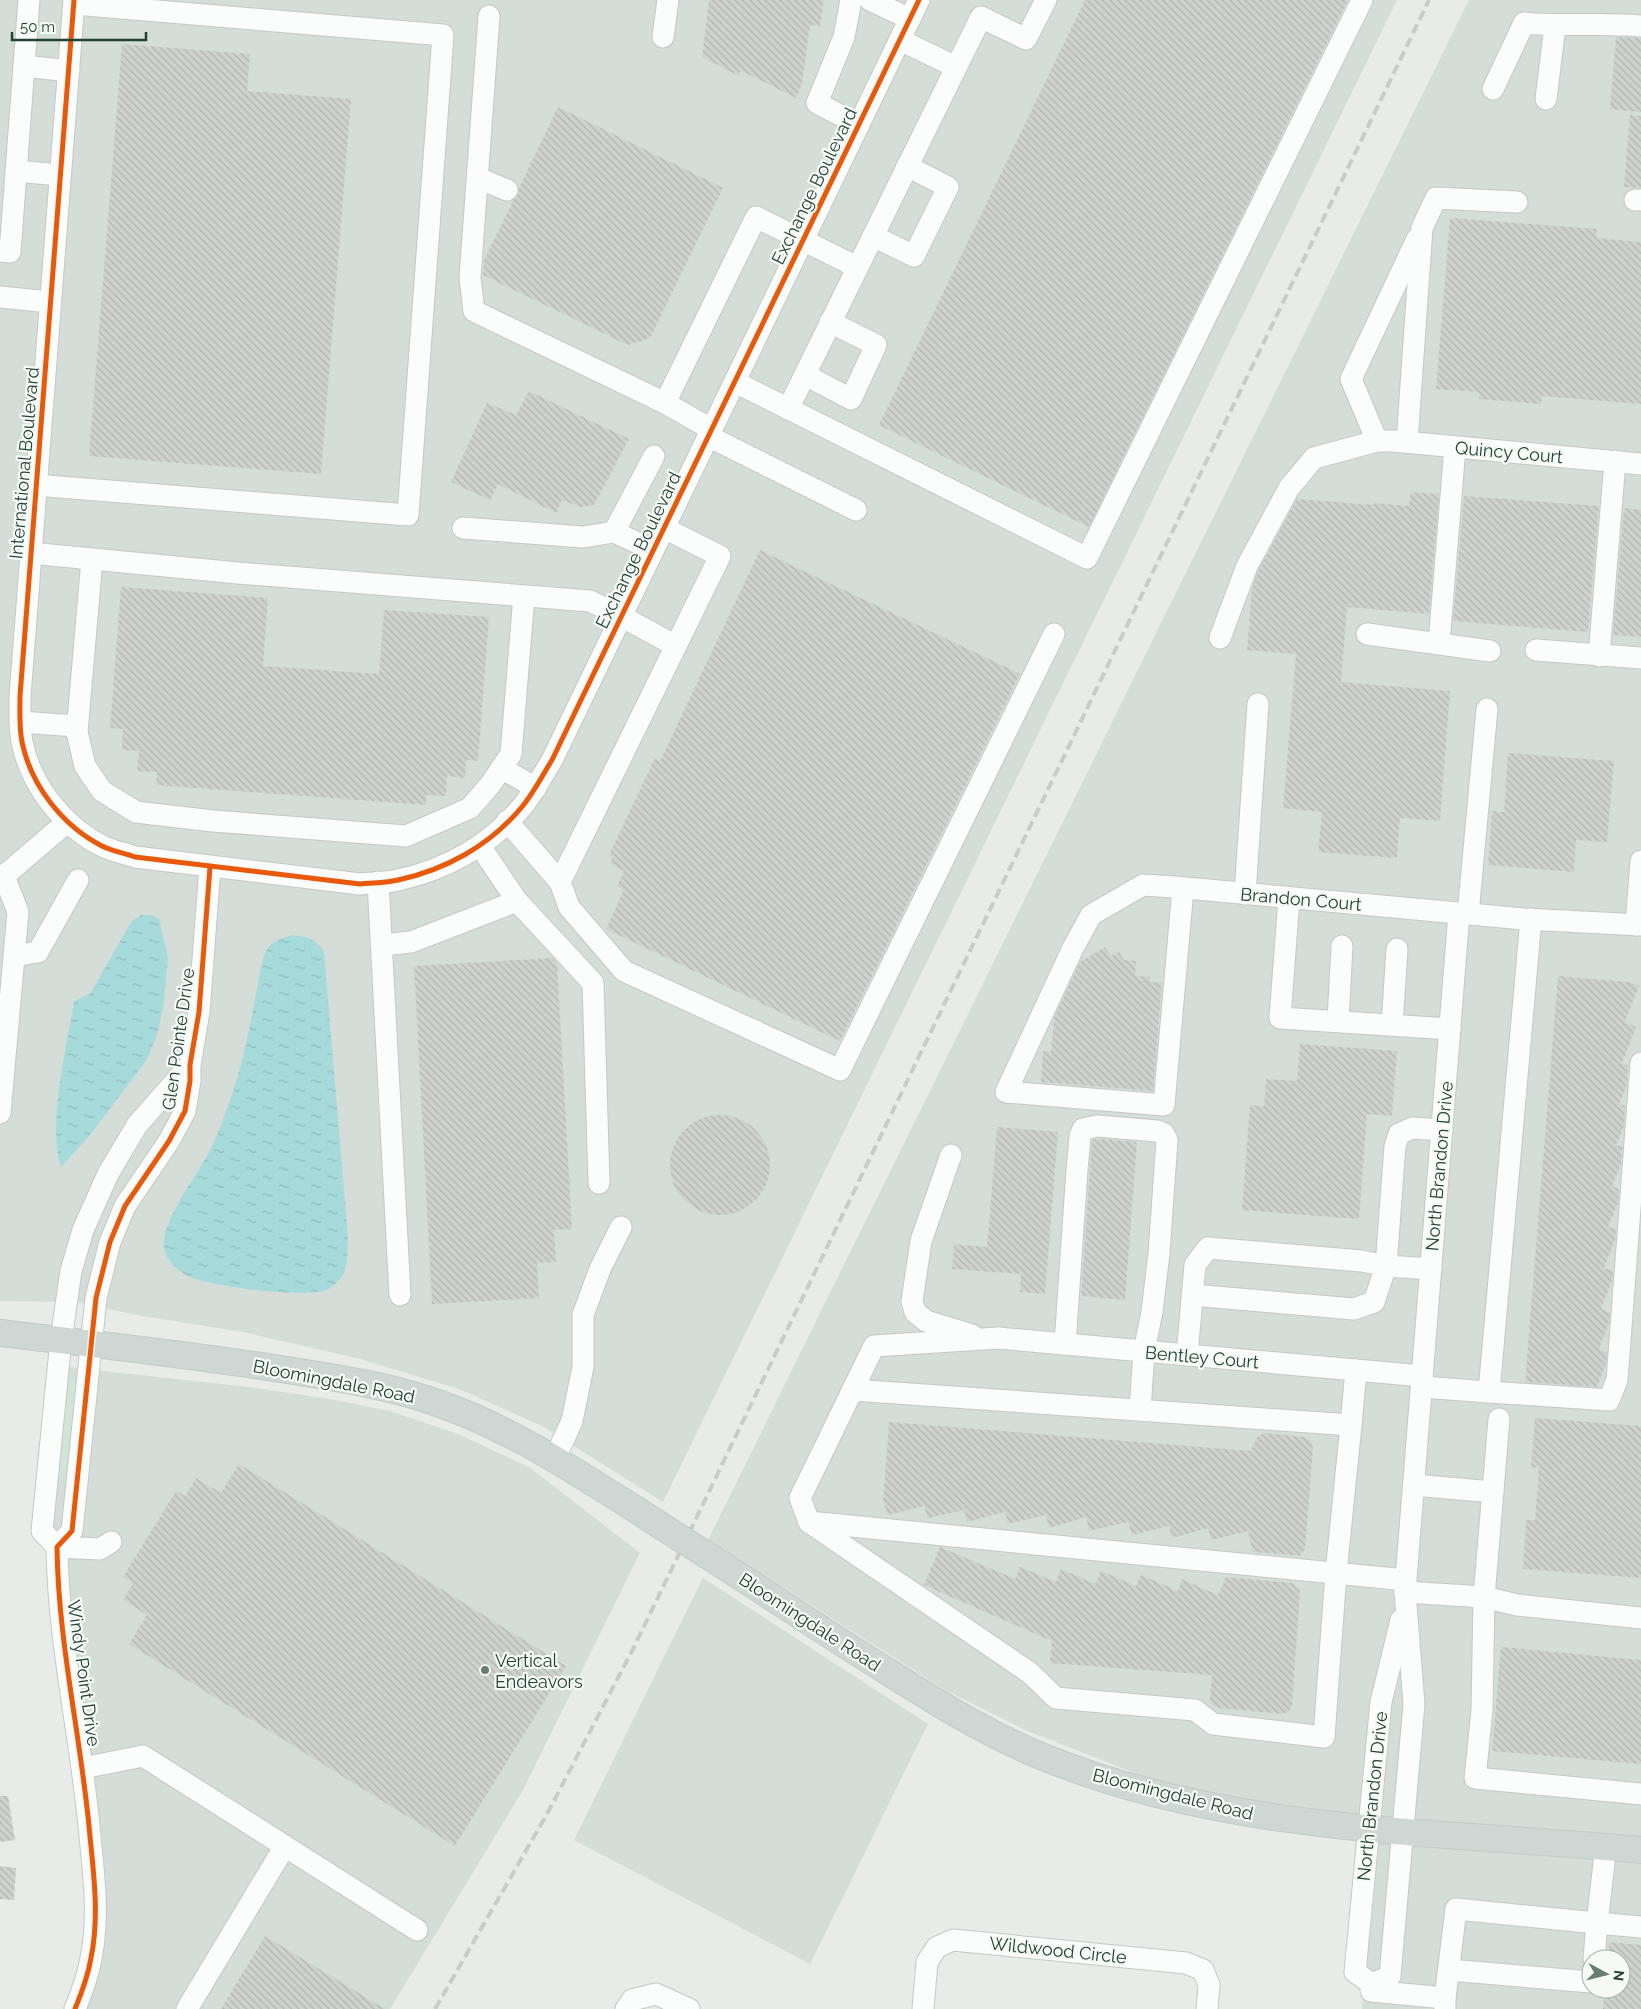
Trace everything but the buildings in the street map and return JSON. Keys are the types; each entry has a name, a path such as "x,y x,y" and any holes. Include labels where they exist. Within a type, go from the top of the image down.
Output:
{"main road":[{"name":"Bloomingdale Road","path":"0,1332 324,1376 403,1392 469,1414 555,1458 959,1716 1047,1759 1124,1785 1214,1808 1261,1816 1369,1828 1641,1850"}],"street":[{"path":"0,251 10,252 29,0"},
{"path":"663,37 668,0"},
{"path":"851,0 844,37 817,103 859,125"},
{"path":"870,0 910,19"},
{"name":"Exchange Boulevard","path":"210,867 360,884 397,880 436,869 480,846 520,809 536,788 552,760 919,0"},
{"path":"788,408 985,9 1026,39 1046,0"},
{"path":"735,382 1086,558 1362,0"},
{"path":"35,485 408,515 443,35 74,2"},
{"name":"International Boulevard","path":"74,2 35,485 20,722 26,756 34,774 47,797 67,822 77,830 103,846 135,857 210,867"},
{"path":"489,16 470,278 474,311 665,403 710,432 856,510"},
{"path":"1493,88 1524,23 1555,26 1621,24 1641,26"},
{"path":"1546,99 1555,26"},
{"path":"900,40 956,67"},
{"path":"24,66 69,71"},
{"path":"873,236 914,256 948,187 907,166"},
{"path":"16,171 60,175"},
{"path":"478,178 507,190"},
{"path":"1377,441 1351,380 1436,198 1517,202"},
{"path":"665,403 756,217 857,268"},
{"path":"1406,442 1422,228"},
{"path":"0,297 50,302"},
{"path":"805,375 851,399 876,345 830,322"},
{"name":"Quincy Court","path":"1220,638 1247,566 1289,488 1314,458 1377,441 1406,442 1641,464"},
{"path":"1439,643 1455,447"},
{"path":"614,532 654,456"},
{"path":"1599,656 1615,461"},
{"path":"463,528 583,538 614,532 653,550"},
{"path":"560,882 720,556 664,528"},
{"path":"30,553 238,573 590,601 676,646"},
{"path":"92,559 77,726 85,766 102,791 136,812 213,821 406,836 470,808 511,754 524,596"},
{"path":"507,821 560,882 569,907 624,971 840,1070 1054,634"},
{"path":"1367,634 1490,650"},
{"path":"1536,650 1641,658"},
{"path":"1245,894 1258,704"},
{"name":"North Brandon Drive","path":"1406,1591 1381,1702 1355,1972 1371,1995 1390,1976 1404,1830 1414,1704 1406,1591 1450,1028 1487,709"},
{"path":"20,722 77,726"},
{"path":"501,768 536,788"},
{"path":"0,1113 14,956 9,910 2,875 67,822"},
{"path":"480,846 517,901 592,983 600,1183"},
{"path":"1463,914 1639,925 1641,861"},
{"name":"Glen Pointe Drive","path":"91,1344 97,1293 110,1242 125,1206 169,1141 185,1111 190,1082 190,1064 199,1012 210,867"},
{"path":"14,956 38,952 78,880"},
{"path":"378,882 400,1295"},
{"name":"Brandon Court","path":"1183,888 1164,1105 1006,1092 1072,950 1091,915 1143,885 1183,888 1463,914"},
{"path":"1289,898 1280,1018 1450,1028"},
{"path":"382,945 411,942 517,901"},
{"path":"1489,1392 1531,919"},
{"path":"1338,1021 1342,946"},
{"path":"1392,1025 1397,949"},
{"name":"Bentley Court","path":"981,1338 1356,1370 1489,1392 1609,1400 1618,1380 1641,1063"},
{"name":"Glen Pointe Drive","path":"61,1340 71,1271 83,1230 108,1174 137,1125 190,1064"},
{"path":"1065,1344 1080,1136 1083,1129 1088,1127 1134,1129 1157,1131 1164,1134 1167,1140 1156,1273 1152,1312 1144,1351 1140,1410"},
{"path":"1192,1295 1354,1309 1374,1302 1386,1266 1395,1146 1399,1134 1412,1128 1442,1130"},
{"path":"951,1155 921,1241 912,1301 915,1312 926,1321 981,1338"},
{"path":"555,1458 572,1421 583,1367 583,1314 600,1268 621,1227"},
{"path":"1186,1355 1195,1265 1208,1248 1431,1269"},
{"path":"981,1338 874,1346 800,1498 809,1522 1030,1674 1056,1698 1195,1710 1213,1724 1324,1737 1336,1573 1356,1370"},
{"path":"61,1340 42,1531 57,1547 100,1549 111,1542"},
{"path":"57,1547 72,1531 91,1344"},
{"path":"853,1390 1351,1425"},
{"path":"1499,1419 1484,1597 1482,1710 1475,1778 1641,1794"},
{"path":"1414,1485 1493,1492"},
{"path":"46,1489 76,1494"},
{"path":"809,1522 1336,1573 1406,1591 1484,1597 1516,1605 1641,1618"},
{"name":"Windy Point Drive","path":"57,1547 60,1611 83,1768 96,1923 92,1957 85,1984 75,2009"},
{"path":"83,1768 143,1756 418,1930"},
{"path":"187,2009 285,1846"},
{"path":"1595,1949 1606,1846"},
{"path":"1371,1995 1445,2004 1456,1909 1641,1927"},
{"name":"Wildwood Circle","path":"923,2009 927,1962 937,1947 954,1940 1186,1963 1203,1970 1209,1985 1207,2009"},
{"path":"1449,1970 1581,1981"},
{"path":"629,2005 656,1994 689,2009"}],"shaded area":[{"path":"0,0 1397,0 663,1502 542,1426 459,1389 360,1359 248,1333 131,1314 79,1302 0,1301"},
{"path":"1469,0 1641,0 1641,1838 1379,1818 1173,1788 1025,1730 947,1691 708,1540"},
{"path":"50,1365 249,1387 330,1399 390,1411 458,1434 529,1467 640,1553 523,1790 390,2009 83,2009 99,1960 58,1552 34,1540"},
{"path":"703,1578 928,1724 810,1964 574,1840"},
{"path":"1377,1838 1641,1858 1641,2009 1362,2009"}],"green space":[{"path":"72,1378 77,1382 65,1478 57,1480 68,1380"}],"water":[{"path":"141,915 151,915 159,919 168,958 163,1008 157,1035 146,1061 90,1135 61,1167 57,1149 57,1108 74,1001 90,994 131,922"},
{"path":"292,935 311,939 324,952 348,1238 347,1261 342,1277 329,1289 298,1293 235,1287 188,1276 169,1260 165,1252 164,1242 173,1214 212,1147 220,1129 239,1072 266,951 280,939"}],"railway":[{"path":"435,2009 547,1814 634,1647 1429,0"}],"cycle path":[{"path":"74,0 20,696 20,731 26,758 41,789 62,816 74,828 102,846 135,857 360,884 388,882 415,876 449,863 495,834 521,808 533,791 552,760 919,0"},
{"path":"75,2009 88,1971 94,1942 95,1892 85,1791 61,1617 57,1547 72,1531 96,1298 110,1242 125,1206 169,1141 185,1111 199,1012 210,867"}],"place":[{"name":"Vertical Endeavors","path":"485,1670"}]}
